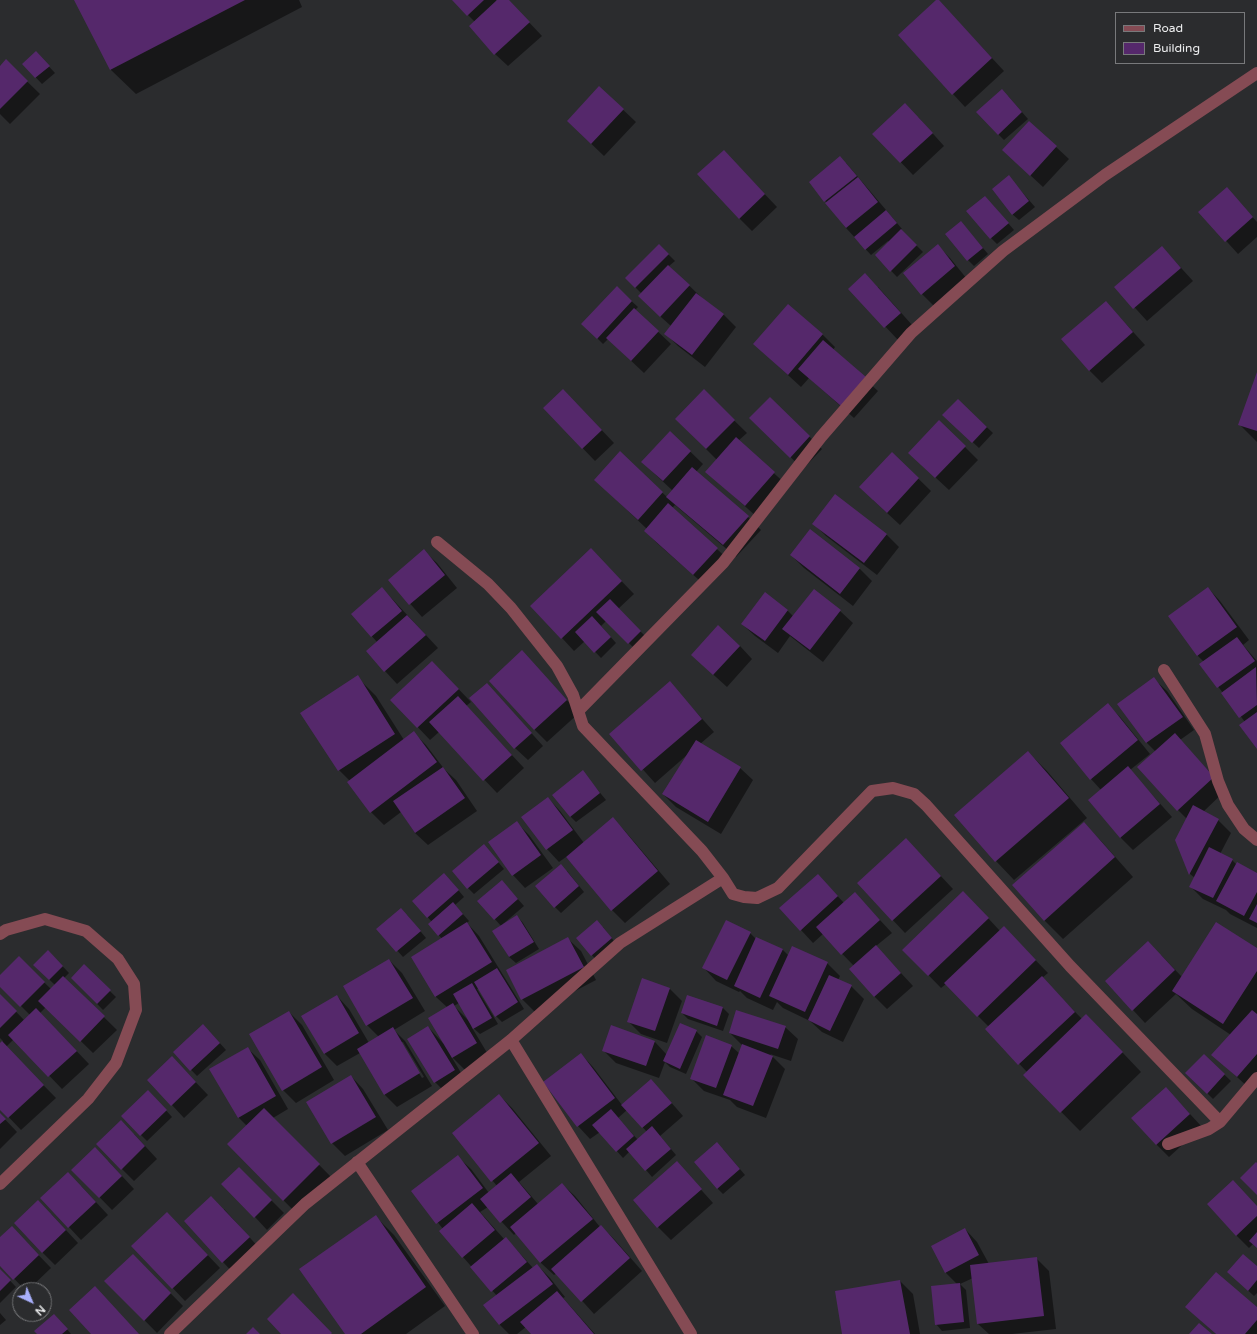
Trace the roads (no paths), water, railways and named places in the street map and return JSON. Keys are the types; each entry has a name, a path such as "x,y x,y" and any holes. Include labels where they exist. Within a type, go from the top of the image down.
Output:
{"street":[{"path":"579,710 723,563 821,438 911,333 1003,251 1105,175 1257,73"},
{"path":"437,542 488,584 511,608 557,666 573,695 583,726 702,851 723,878 733,894 757,898 778,888 872,791 893,788 914,794 926,804 1070,966 1220,1122"},
{"path":"1164,670 1206,734 1218,781 1228,805 1244,829 1257,840"},
{"path":"170,1334 305,1204 511,1040 620,943 723,878"},
{"path":"0,934 6,930 45,919 86,931 118,959 134,984 136,1010 116,1063 88,1099 0,1184"},
{"path":"511,1040 691,1334"},
{"path":"1168,1144 1208,1129 1220,1122 1257,1078"},
{"path":"357,1162 473,1334"}]}
